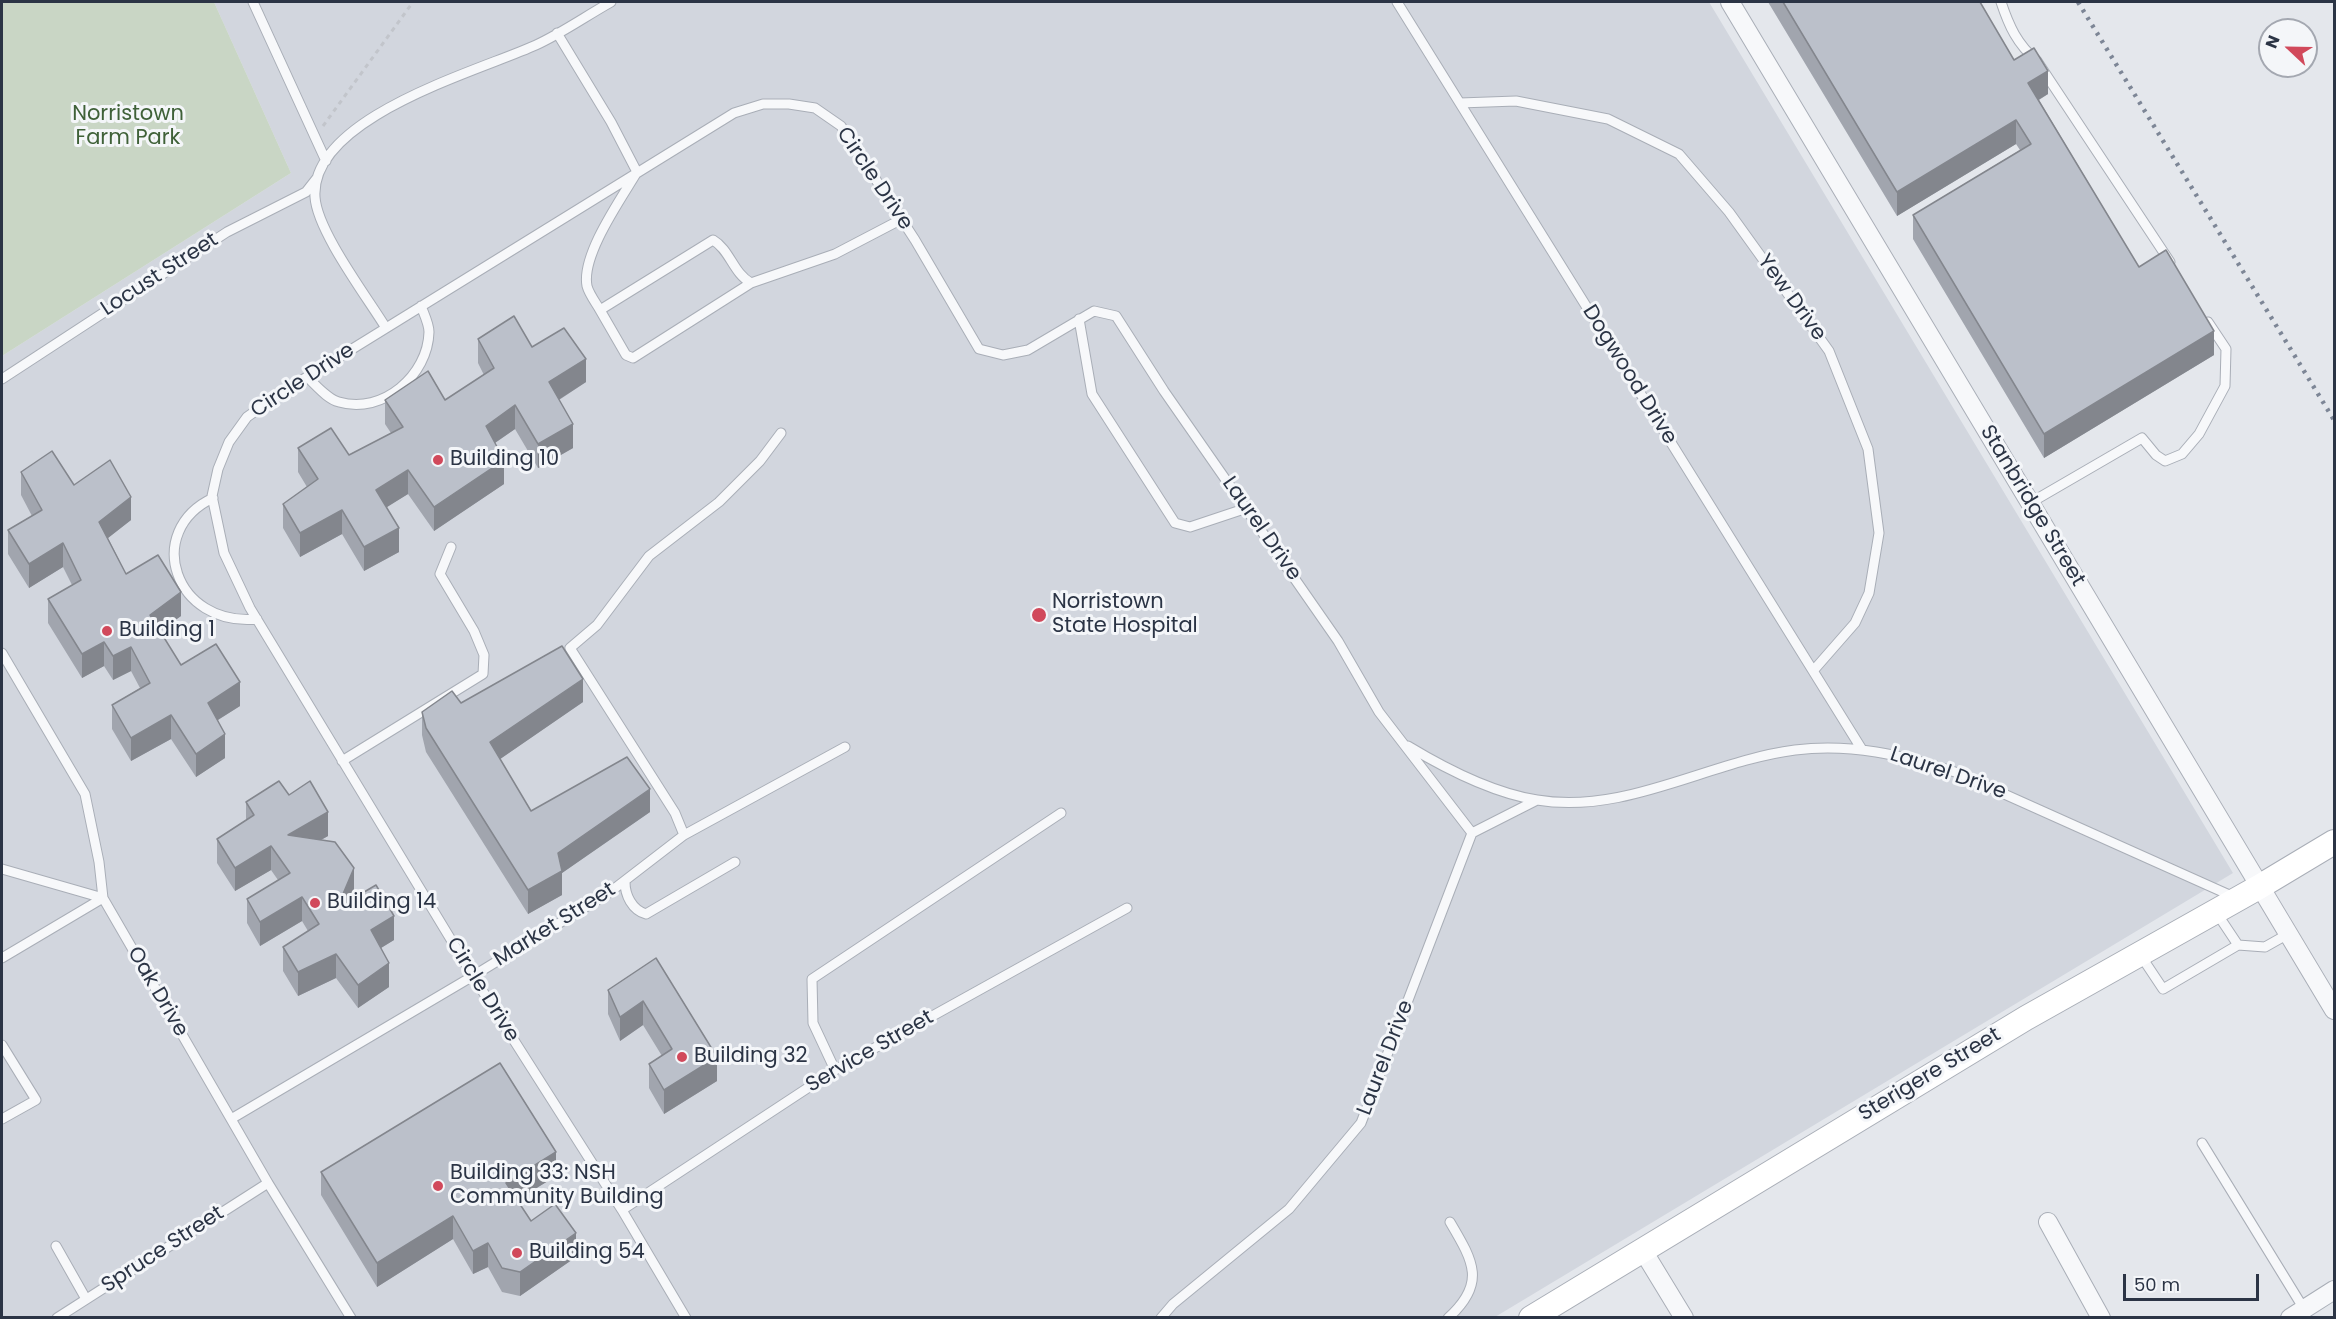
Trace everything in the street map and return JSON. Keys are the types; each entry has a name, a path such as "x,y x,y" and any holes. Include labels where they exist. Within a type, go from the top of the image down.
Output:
{"street":[{"name":"Stanbridge Street","path":"1730,2 2334,1010"},
{"name":"Sterigere Street","path":"1531,1317 2026,1018 2214,910 2259,887 2334,842"},
{"path":"2048,1222 2101,1317"},
{"path":"1642,1249 1684,1317"},
{"path":"2297,1313 2334,1290"}],"lane":[{"path":"253,2 326,161"},
{"path":"386,328 321,221 315,196 319,175 326,161 340,141 360,123 387,108 503,59 611,2"},
{"name":"Dogwood Drive","path":"1397,2 1861,748"},
{"path":"2001,2 2009,26 2022,48 2037,61 2178,276"},
{"path":"556,33 611,122 637,172 610,217 589,261 587,286 626,355 633,358 751,283 835,254 902,219"},
{"name":"Yew Drive","path":"1460,102 1516,101 1608,119 1679,154 1729,212 1829,351 1868,449 1879,533 1869,592 1855,623 1813,670"},
{"name":"Circle Drive","path":"686,1317 622,1210 473,976 257,619 224,553 213,498 218,469 225,451 247,417 307,377 734,113 763,104 789,104 816,108 842,126 902,219 979,349 1003,354 1028,350 1094,311 1116,316"},
{"name":"Locust Street","path":"2,379 227,232 306,192 319,175"},
{"path":"600,310 713,240 719,244 741,278 751,283"},
{"path":"307,377 331,399 340,403 363,405 391,396 413,377 426,353 429,330 422,306"},
{"path":"2030,503 2142,438 2164,461 2182,454 2199,434 2225,386 2226,349 2202,312"},
{"name":"Laurel Drive","path":"1116,316 1164,392 1338,641 1379,712 1472,833"},
{"path":"1079,319 1092,394 1175,524 1190,527 1247,508"},
{"path":"684,835 675,813 570,648 597,625 649,556 719,502 760,461 781,433"},
{"path":"213,498 197,506 182,525 175,555 180,581 187,595 209,612 237,621 257,619"},
{"path":"342,761 483,674 484,655 474,631 440,574 451,547"},
{"name":"Oak Drive","path":"2,653 85,794 99,862 102,898 268,1183 351,1317"},
{"name":"Laurel Drive","path":"1404,743 1439,765 1537,800 1575,802 1669,786 1737,763 1794,750 1861,748 1921,761 1955,772 2236,898"},
{"name":"Market Street","path":"231,1119 473,976 625,882 684,835 730,812 844,747"},
{"name":"Laurel Drive","path":"1161,1317 1173,1304 1289,1209 1361,1123 1472,833 1537,800"},
{"path":"835,1070 813,1023 812,979 1061,813"},
{"path":"625,882 625,893 638,911 646,914 735,862"},
{"path":"2,869 102,898"},
{"path":"2,958 102,898"},
{"name":"Service Street","path":"622,1210 835,1070 1127,908"},
{"path":"2214,910 2238,945"},
{"path":"2139,953 2163,989 2238,945 2265,947 2288,934"},
{"path":"2,1045 36,1100 2,1119"},
{"path":"2202,1143 2297,1313"},
{"name":"Spruce Street","path":"57,1317 268,1183"},
{"path":"1448,1317 1463,1304 1473,1287 1466,1249 1450,1222"},
{"path":"56,1246 86,1299"}],"path":[{"path":"315,137 413,2"}],"shaded area":[{"name":"Norristown State Hospital","path":"214,2 1709,2 2233,873 1495,1317 2,1318 2,356 291,173"}],"green space":[{"name":"Norristown Farm Park","path":"2,2 214,2 291,173 2,356"}],"building":[{"path":"1783,2 1980,2 2014,60 2034,48 2048,71 2028,83 2139,267 2166,250 2214,331 2044,434 1913,215 2031,144 2016,120 1897,192"},
{"name":"Building 10","path":"514,316 532,347 564,328 586,359 549,382 573,424 538,444 515,405 486,426 504,460 434,507 408,470 376,490 399,528 364,547 342,510 300,533 283,504 318,479 298,448 331,428 349,455 403,427 385,400 428,371 445,400 494,368 478,339"},
{"name":"Building 1","path":"52,451 74,485 110,460 131,497 99,522 126,574 158,555 181,592 150,615 181,665 216,644 240,682 208,703 225,734 196,754 171,715 131,738 112,705 150,683 131,647 113,656 104,642 82,654 48,599 81,580 63,543 29,564 8,530 42,510 21,472"},
{"path":"562,646 583,679 490,742 531,811 627,757 650,789 558,853 562,871 528,890 426,728 422,712 452,691 461,703"},
{"name":"Building 14","path":"279,781 289,795 310,781 328,812 288,835 335,842 354,868 337,908 376,885 394,916 371,930 389,963 358,985 336,954 298,972 283,947 319,924 302,897 260,922 247,899 290,873 271,846 235,868 217,839 254,815 246,802"},
{"path":"656,958 717,1057 664,1090 649,1064 672,1049 643,1001 620,1017 608,990"},
{"name":"Building 33: NSH Community Building","path":"500,1063 556,1152 506,1183 531,1221 555,1204 576,1233 520,1272 502,1268 488,1243 473,1251 453,1216 377,1263 321,1172"}],"railway":[{"path":"2078,2 2334,420"}],"place":[{"name":"Building 10","path":"438,460"},
{"name":"Norristown State Hospital","path":"1039,615"},
{"name":"Building 1","path":"107,631"},
{"name":"Building 14","path":"315,903"},
{"name":"Building 32","path":"682,1057"},
{"name":"Building 33: NSH Community Building","path":"438,1186"},
{"name":"Building 54","path":"517,1253"}]}
